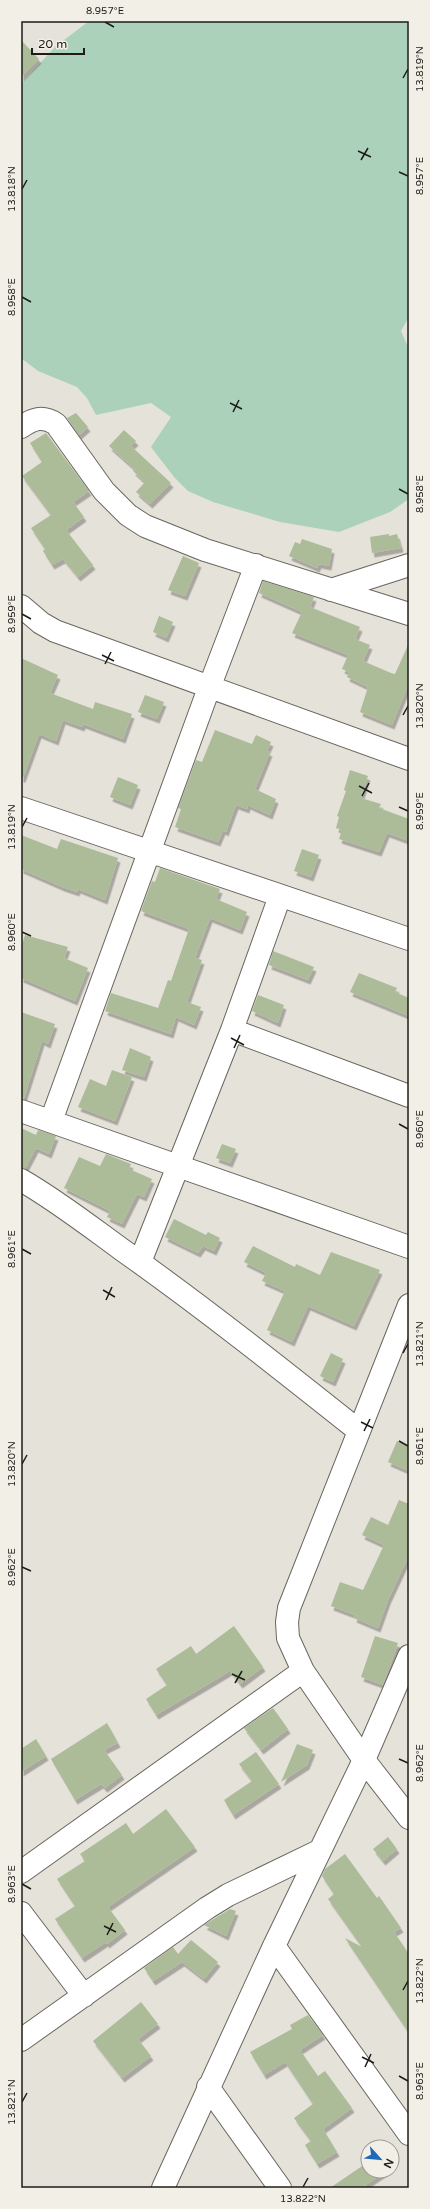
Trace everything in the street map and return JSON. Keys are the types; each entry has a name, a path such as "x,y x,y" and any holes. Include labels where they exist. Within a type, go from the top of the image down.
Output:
{"street":[{"path":"21,427 39,418 49,420 56,424 104,491 128,515 145,526 205,550 409,614"},
{"path":"51,1121 209,688 256,565"},
{"path":"331,590 409,565"},
{"path":"21,606 41,624 54,631 409,759"},
{"path":"21,808 409,939"},
{"path":"140,1262 232,1030 280,896"},
{"path":"232,1030 409,1096"},
{"path":"21,1111 409,1246"},
{"path":"21,1180 41,1192 140,1262 244,1339 359,1431"},
{"path":"409,1305 289,1608 287,1622 288,1638 303,1671 364,1760 409,1818"},
{"path":"163,2188 208,2087 274,1946 364,1760 409,1656"},
{"path":"21,1872 303,1671"},
{"path":"21,2040 228,1895 319,1851"},
{"path":"21,1913 84,1996"},
{"path":"274,1946 409,2134"},
{"path":"208,2087 280,2188"}],"shaded area":[{"path":"89,21 409,21 409,317 401,331 409,349 409,499 390,512 339,532 280,522 213,502 188,491 174,477 151,447 171,417 151,403 96,415 87,398 77,387 38,371 21,358 21,84 55,47"}],"building":[{"path":"21,40 39,59 21,77"},
{"path":"76,413 88,427 79,435 67,418"},
{"path":"124,430 136,441 131,446 171,483 150,504 136,492 145,482 133,471 135,469 109,446"},
{"path":"46,433 89,491 73,502 84,517 66,530 93,565 78,577 63,559 52,565 43,551 45,549 31,528 51,515 22,476 42,462 30,443"},
{"path":"389,534 389,536 397,534 401,548 372,553 370,537"},
{"path":"302,539 332,549 329,566 319,564 317,568 289,556 295,542 300,544"},
{"path":"183,556 199,563 185,596 168,590"},
{"path":"263,581 314,597 310,607 360,627 355,639 370,645 363,661 391,673 395,674 409,643 409,683 392,725 360,712 368,687 347,677 349,672 342,669 348,655 292,633 302,612 259,593"},
{"path":"159,616 173,622 166,638 153,632"},
{"path":"21,658 58,675 50,693 93,709 95,702 132,714 123,739 83,724 82,727 63,720 56,741 39,734 23,778 21,778"},
{"path":"145,695 164,702 157,719 138,712"},
{"path":"215,730 252,744 256,735 271,742 267,751 270,752 255,789 276,799 270,815 248,805 247,809 236,805 226,832 223,830 218,842 175,827 181,809 178,808 196,760 202,762"},
{"path":"350,770 368,776 361,798 381,804 379,808 409,819 409,841 387,833 379,852 339,839 342,830 336,828 339,817 337,816 346,791 344,790"},
{"path":"118,777 138,785 130,805 110,797"},
{"path":"21,835 57,849 61,839 118,858 105,900 78,889 77,892 62,887 21,869"},
{"path":"302,849 319,855 311,877 294,871"},
{"path":"160,868 220,889 216,899 247,912 240,930 210,918 195,958 202,960 187,1002 201,1007 194,1025 176,1017 171,1034 105,1011 111,993 158,1008 168,980 171,981 189,929 141,911 152,881 155,882"},
{"path":"25,935 68,947 64,958 88,968 75,1001 21,978 21,947"},
{"path":"273,951 314,967 308,980 269,965"},
{"path":"359,973 397,988 395,992 409,998 409,1016 350,992"},
{"path":"258,995 284,1005 278,1023 252,1011"},
{"path":"21,1012 55,1024 48,1044 42,1041 24,1098 21,1097"},
{"path":"130,1048 151,1057 144,1077 122,1070"},
{"path":"112,1070 132,1077 115,1121 78,1107 90,1079 106,1086"},
{"path":"21,1128 36,1135 38,1130 56,1136 49,1154 36,1148 25,1169 21,1168"},
{"path":"222,1144 236,1149 230,1163 216,1158"},
{"path":"106,1154 131,1164 129,1169 152,1179 144,1197 137,1194 122,1224 107,1217 110,1211 64,1188 79,1157 100,1166"},
{"path":"174,1219 206,1235 208,1232 220,1238 214,1251 203,1246 198,1253 165,1237"},
{"path":"253,1246 295,1267 296,1264 320,1275 331,1252 380,1270 354,1326 308,1306 292,1342 267,1330 285,1291 262,1281 266,1273 244,1262"},
{"path":"331,1353 343,1359 333,1382 320,1376"},
{"path":"397,1441 409,1446 409,1471 388,1462"},
{"path":"399,1500 409,1504 409,1555 388,1600 378,1628 354,1618 355,1615 331,1606 340,1582 363,1590 384,1545 362,1535 371,1517 388,1525"},
{"path":"234,1626 263,1667 240,1684 230,1671 156,1715 146,1699 167,1685 156,1669 191,1646 196,1654"},
{"path":"375,1636 398,1643 383,1685 361,1677"},
{"path":"273,1708 288,1729 261,1750 244,1728"},
{"path":"107,1723 118,1743 104,1750 122,1775 105,1788 101,1784 75,1800 51,1759"},
{"path":"36,1739 46,1756 21,1772 21,1749"},
{"path":"297,1744 313,1750 307,1765 281,1782"},
{"path":"256,1752 279,1784 233,1815 224,1800 252,1781 239,1764"},
{"path":"166,1809 195,1847 108,1907 125,1930 107,1944 106,1942 82,1958 55,1919 75,1906 57,1879 85,1861 80,1854 126,1823 133,1834"},
{"path":"388,1837 397,1849 383,1861 373,1849"},
{"path":"345,1854 377,1898 379,1896 401,1928 394,1932 409,1954 409,2033 345,1938 362,1947 328,1899 334,1894 322,1876 325,1869"},
{"path":"230,1909 236,1911 226,1936 204,1925"},
{"path":"191,1940 218,1962 204,1979 182,1962 153,1981 144,1968 173,1947 178,1954"},
{"path":"141,2002 158,2024 138,2039 151,2056 122,2078 93,2041"},
{"path":"308,2015 323,2035 300,2050 318,2076 325,2071 352,2108 323,2129 337,2152 317,2164 305,2145 311,2141 294,2118 313,2104 285,2062 264,2075 250,2052 292,2029 290,2025"},
{"path":"360,2167 360,2179 374,2179 361,2188 330,2188"}]}
